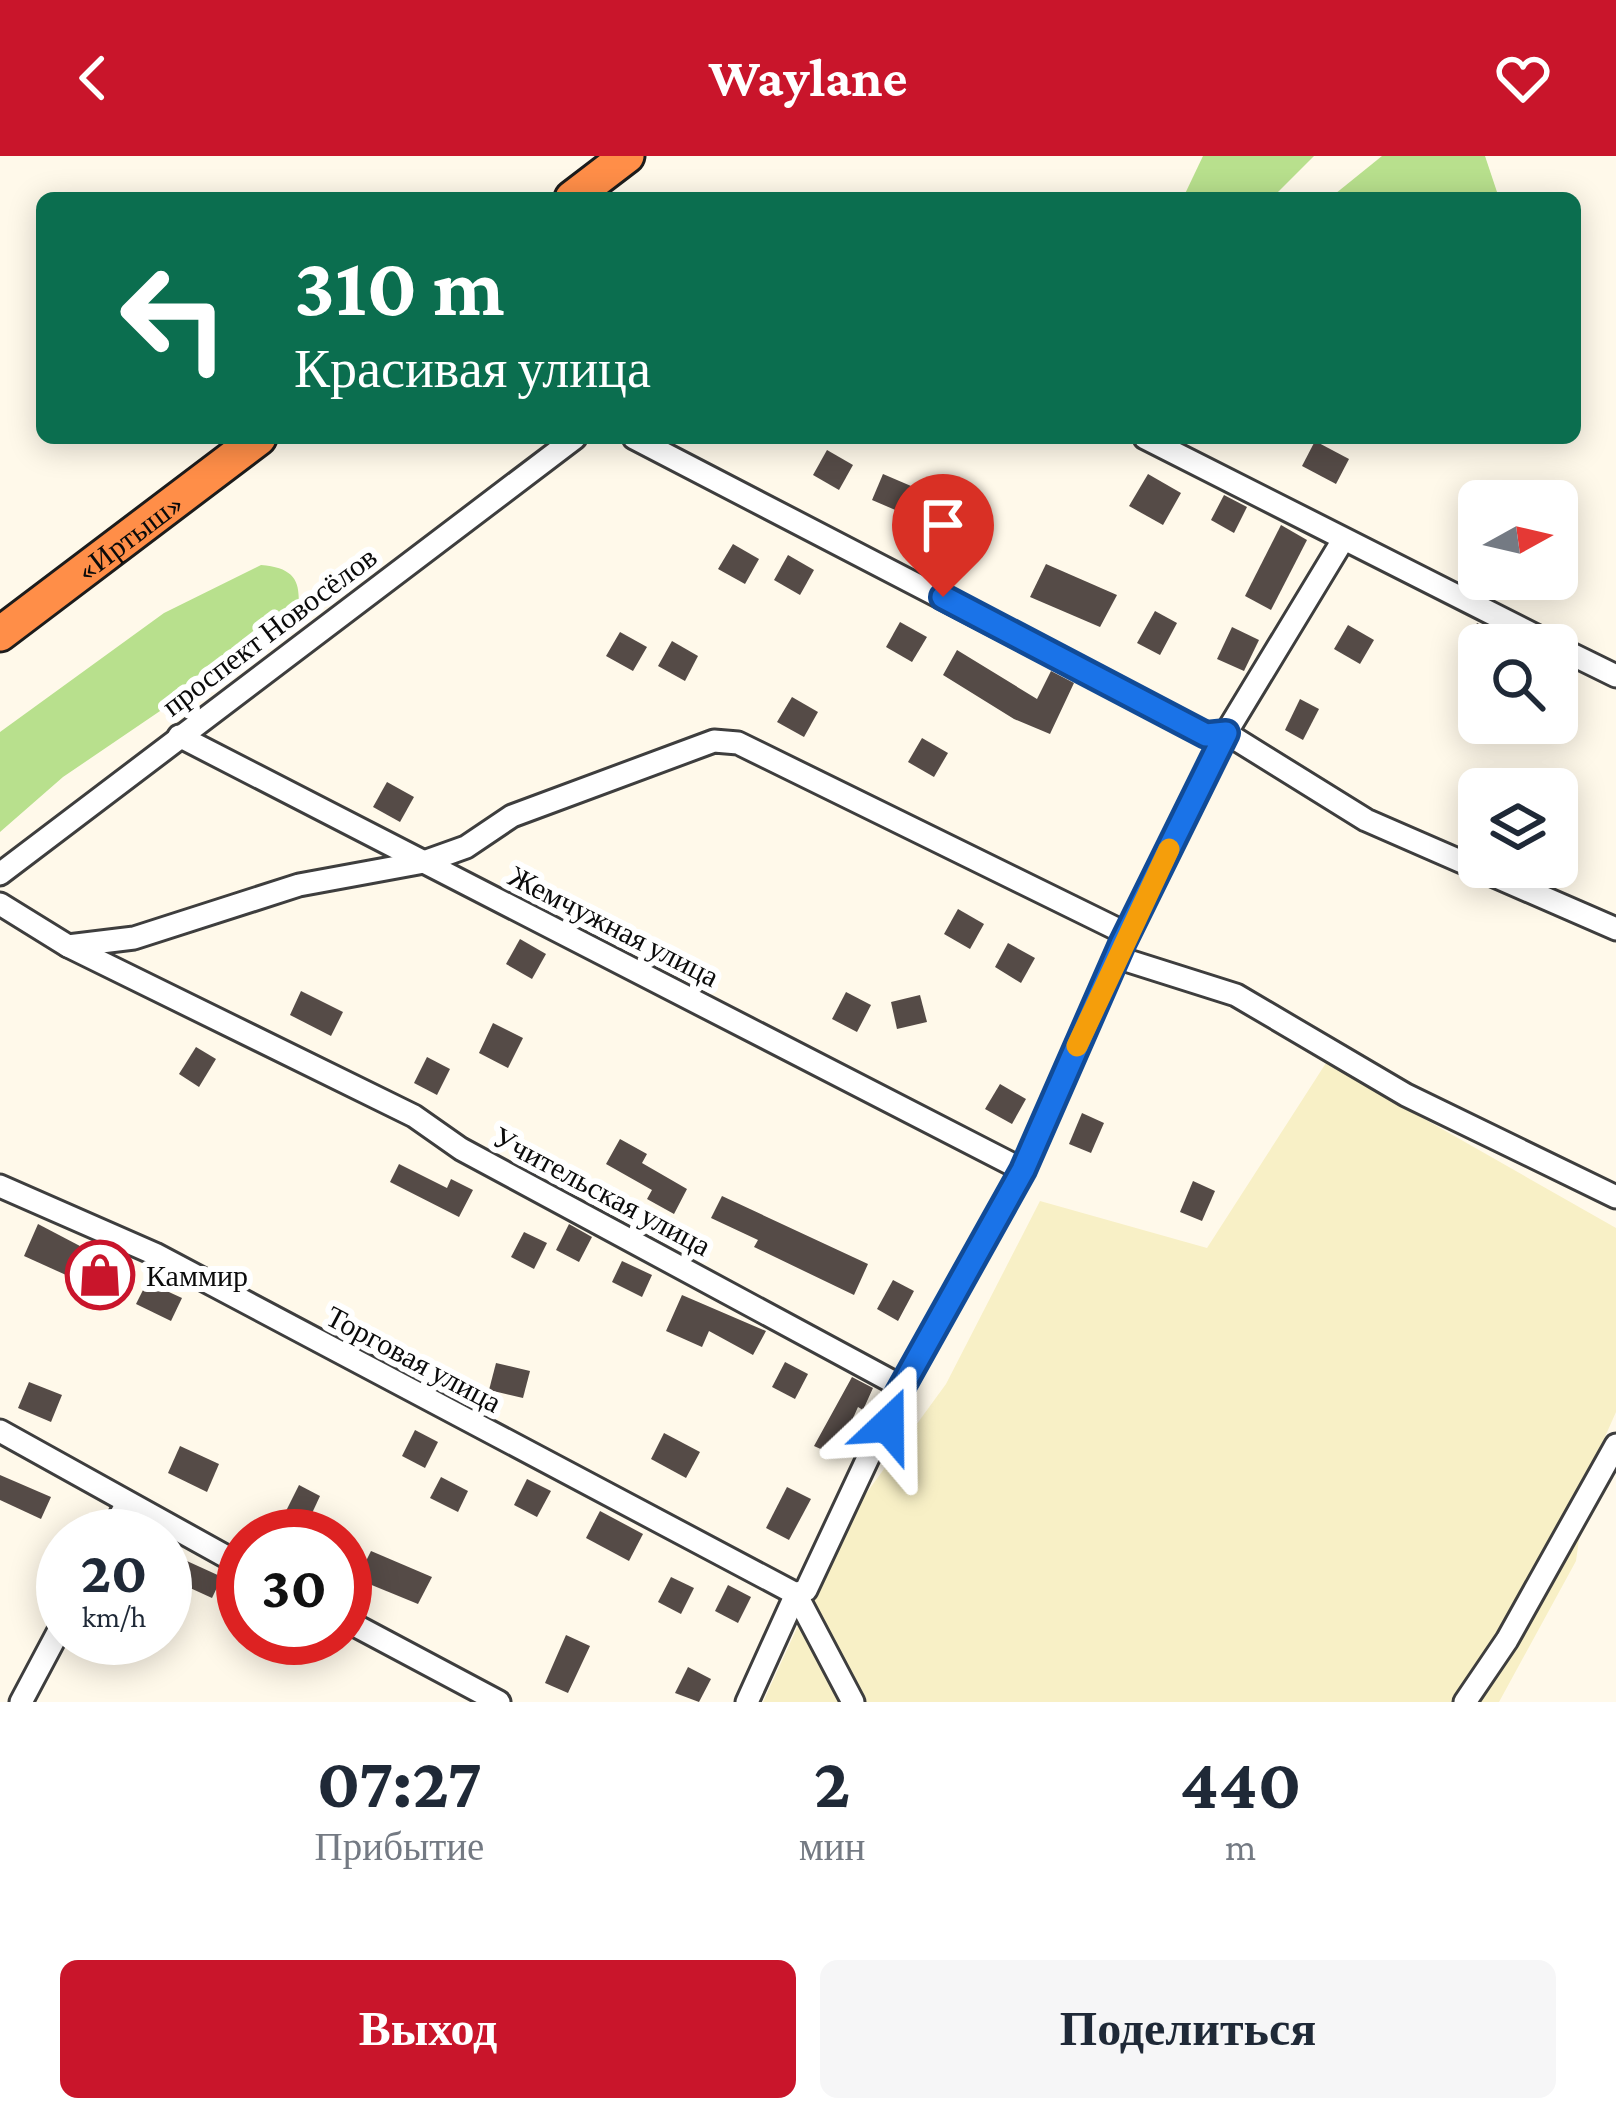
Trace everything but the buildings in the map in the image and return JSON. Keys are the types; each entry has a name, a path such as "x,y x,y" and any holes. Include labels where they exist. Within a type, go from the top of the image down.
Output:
{"highway":[{"path":"580,192 627,156"},
{"name":"«Иртыш»","path":"0,634 251,444"}],"street":[{"name":"проспект Новосёлов","path":"0,874 567,444"},
{"path":"646,444 1206,735 1226,733 1366,820 1616,929"},
{"path":"1157,444 1512,624"},
{"path":"748,1702 796,1594 806,1590 898,1394 1023,1170 1126,934 1226,733 1342,540"},
{"path":"1578,657 1616,676"},
{"name":"Жемчужная улица","path":"178,736 1023,1170"},
{"path":"68,946 134,938 299,885 424,862 466,847 512,815 714,741 738,743 1126,934"},
{"name":"Учительская улица","path":"0,904 68,946 414,1116 461,1149 891,1382 898,1394"},
{"path":"1116,957 1236,995 1406,1095 1616,1197"},
{"name":"Торговая улица","path":"0,1186 155,1254 796,1594"},
{"path":"0,1431 216,1552"},
{"path":"1465,1702 1611,1470 1616,1445"},
{"path":"124,1509 126,1504"},
{"path":"796,1594 853,1702"},
{"path":"372,1634 500,1702"},
{"path":"21,1702 41,1665"}],"shaded area":[{"path":"1326,1063 1616,1228 1616,1412 1588,1475 1576,1561 1499,1702 763,1702 846,1521 946,1384 1040,1201 1207,1248"}],"green space":[{"path":"1203,156 1314,156 1278,192 1186,192"},
{"path":"1382,156 1485,156 1497,192 1337,192"},
{"path":"261,565 283,570 295,580 297,618 63,777 0,832 0,732 164,613"}],"slow traffic":[{"path":"1077,1046 1169,849"}],"place":[{"name":"Каммир","path":"100,1275"}],"route":[{"path":"888,1425 898,1394 1023,1170 1122,944 1226,733 1206,735 943,597"}]}
